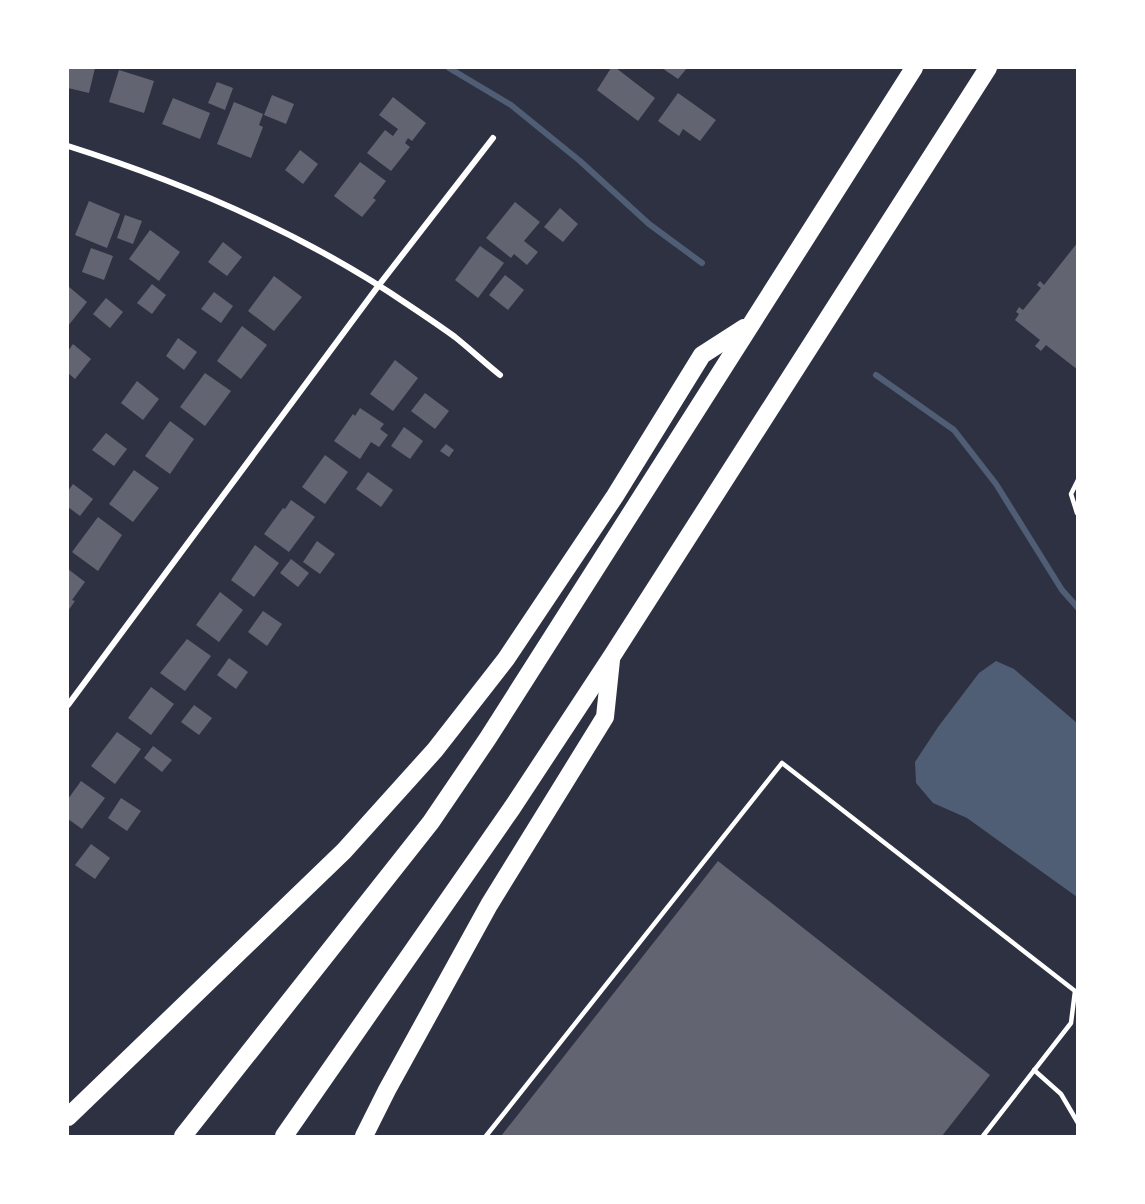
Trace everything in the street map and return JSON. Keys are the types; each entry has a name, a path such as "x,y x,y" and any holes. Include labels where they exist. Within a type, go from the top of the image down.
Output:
{"highway":[{"path":"183,1137 431,822 488,738 914,68"},
{"path":"284,1137 506,817 612,656 988,68"},
{"path":"68,1117 344,851 435,750 506,659 615,496 702,356 750,324"},
{"path":"364,1137 387,1090 489,905 605,717 612,656"}],"street":[{"path":"68,705 379,285 493,138"},
{"path":"68,146 180,187 271,224 315,247 379,285 454,336 500,375"}],"lane":[{"path":"1077,480 1071,494 1077,513"},
{"path":"486,1137 782,763 1075,991 1071,1023 983,1137"},
{"path":"1035,1070 1061,1094 1077,1123"}],"water":[{"path":"996,661 1014,669 1077,723 1077,897 967,818 933,803 916,783 915,762 979,673"}],"building":[{"path":"68,68 95,68 89,93 68,88"},
{"path":"611,68 616,68 655,98 638,121 597,90"},
{"path":"662,68 687,68 678,79"},
{"path":"119,70 154,81 144,113 109,102"},
{"path":"217,82 233,88 225,110 208,103"},
{"path":"678,93 716,120 700,141 683,129 679,136 658,121"},
{"path":"272,95 294,104 286,124 264,115"},
{"path":"393,97 426,123 412,141 408,138 405,143 410,147 391,171 367,153 385,130 393,136 398,129 379,115"},
{"path":"173,98 210,113 200,139 162,124"},
{"path":"234,102 263,114 259,125 263,127 251,158 217,144"},
{"path":"300,150 318,164 303,184 285,170"},
{"path":"360,162 386,181 373,198 376,200 362,217 334,196"},
{"path":"89,201 120,214 107,248 75,235"},
{"path":"515,202 540,222 524,241 538,252 527,265 514,254 511,258 486,238"},
{"path":"560,208 578,224 563,242 544,227"},
{"path":"125,215 142,221 133,244 117,238"},
{"path":"150,230 180,252 159,281 129,259"},
{"path":"223,242 242,257 227,276 208,262"},
{"path":"1078,242 1078,370 1046,345 1041,351 1035,346 1040,340 1015,320 1019,314 1016,312 1019,307 1023,310 1041,288 1037,285 1040,281 1044,285"},
{"path":"480,246 504,263 478,298 455,280"},
{"path":"91,248 113,256 104,280 82,272"},
{"path":"505,275 524,290 508,310 489,295"},
{"path":"274,276 302,297 274,331 248,311"},
{"path":"152,284 166,295 152,314 137,303"},
{"path":"68,286 87,302 68,326"},
{"path":"214,292 233,306 221,323 201,309"},
{"path":"106,298 123,312 110,328 93,314"},
{"path":"242,326 267,345 241,379 217,361"},
{"path":"178,338 197,352 184,370 166,356"},
{"path":"73,344 91,359 75,379 68,373 68,351"},
{"path":"395,360 418,378 393,411 370,394"},
{"path":"205,373 231,391 205,426 180,407"},
{"path":"137,381 159,399 143,420 121,403"},
{"path":"425,393 449,411 435,429 411,411"},
{"path":"360,408 384,424 380,429 388,435 379,447 371,442 360,459 334,441"},
{"path":"170,421 194,439 170,474 145,456"},
{"path":"404,427 423,441 410,459 391,446"},
{"path":"106,433 127,449 114,466 92,450"},
{"path":"446,444 454,450 449,457 440,451"},
{"path":"325,455 348,472 325,504 302,487"},
{"path":"134,470 159,488 133,522 109,504"},
{"path":"368,472 393,490 381,507 356,489"},
{"path":"73,484 93,499 80,516 68,507 68,491"},
{"path":"291,500 315,517 289,552 264,534"},
{"path":"98,517 122,535 98,571 72,552"},
{"path":"317,541 335,554 320,574 303,562"},
{"path":"255,545 279,563 254,597 231,580"},
{"path":"291,559 309,573 298,587 280,573"},
{"path":"68,569 85,582 72,600 75,601 68,611"},
{"path":"220,592 243,610 219,642 196,625"},
{"path":"263,611 282,624 267,646 248,632"},
{"path":"187,639 211,656 185,691 160,673"},
{"path":"229,658 248,672 236,689 217,675"},
{"path":"151,687 174,704 151,735 128,718"},
{"path":"194,705 212,718 199,735 181,722"},
{"path":"117,732 141,749 115,784 91,766"},
{"path":"153,746 172,760 162,772 144,758"},
{"path":"81,781 105,798 82,829 68,819 68,799"},
{"path":"121,798 141,811 127,831 108,818"},
{"path":"91,844 110,858 95,879 75,865"},
{"path":"718,861 990,1075 942,1136 501,1136"}],"waterway":[{"path":"449,68 511,105 580,161 649,224 702,263"},
{"path":"876,375 954,430 996,484 1062,590 1078,608"}]}
